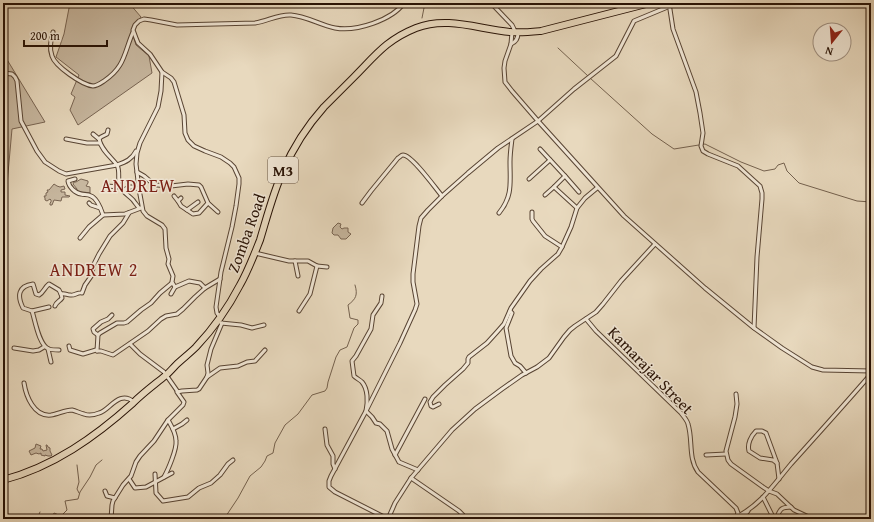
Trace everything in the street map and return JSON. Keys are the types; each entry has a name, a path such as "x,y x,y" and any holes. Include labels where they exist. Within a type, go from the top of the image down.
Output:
{"highway":[{"name":"Zomba Road","path":"3,480 18,476 37,468 71,451 92,437 166,375 220,321 240,285 255,253 280,178 300,140 324,108 379,50 387,44 404,33 421,26 433,24 447,22 460,23 515,32 528,32 548,30 632,5 650,3"}],"street":[{"path":"53,32 51,52 55,62 75,78 94,86 104,82 116,72 122,62 136,24 144,19 177,24 256,23 283,15 291,15 336,28 350,29 371,24 386,18 392,15 404,3"},
{"path":"491,3 515,30 518,38 511,44"},
{"path":"655,244 621,281 604,304 596,312 570,330 549,358 475,409 452,430 411,478 395,503 388,519 335,492 330,487 329,481 366,411 417,305 413,278 420,221 426,212 442,196 498,148 538,121 589,76 616,56 634,20 670,4 673,29 696,92 703,133 701,144 703,151 738,166 760,186 762,193 757,257 754,328"},
{"path":"134,32 138,43 150,54 162,72 174,82 184,115 185,133 188,140 200,150 221,157 230,162 239,178 233,220 220,279 216,309 220,321 210,351 207,365 207,377"},
{"path":"515,32 505,61 505,82 512,92 624,216 754,328 782,348 814,368 823,370 871,373"},
{"path":"3,73 12,74 17,79 21,121 37,151 45,162 66,174 117,166 131,158 139,146 158,107 162,72"},
{"path":"100,141 101,137 107,134 108,130"},
{"path":"93,134 100,141 117,166 119,183 122,189 147,216 162,225 165,229 166,248 169,259 168,264 173,274 172,283 175,287"},
{"path":"66,139 87,143 100,141"},
{"path":"499,213 504,207 511,182 510,160 512,139"},
{"path":"139,146 136,160 139,189 142,201 141,208"},
{"path":"540,149 579,192"},
{"path":"362,203 398,158 403,155 415,164 442,196"},
{"path":"529,180 550,160"},
{"path":"137,172 151,182 157,184 171,186 188,184 199,185 208,203 218,212"},
{"path":"545,195 565,176"},
{"path":"75,179 68,181 69,186 80,194 91,195 98,203 103,215"},
{"path":"106,186 122,189 132,186 139,189"},
{"path":"554,187 577,208"},
{"path":"439,404 433,407 431,406 430,402 444,385 463,370 468,363 469,357 487,343 504,324 510,311 530,281 558,254 571,227 577,208 585,198 598,188"},
{"path":"174,196 179,199 181,206 193,214 199,214 208,203"},
{"path":"187,210 198,202"},
{"path":"89,203 100,208"},
{"path":"80,238 89,227 103,215 129,213 141,208"},
{"path":"532,212 533,221 544,236 562,247"},
{"path":"61,294 66,293 74,295 78,292 84,292 85,286 92,275 93,266 99,254 110,236 123,223 129,213"},
{"path":"255,253 287,261 308,261 317,266 327,267"},
{"path":"295,261 298,276"},
{"path":"299,311 310,294 317,266"},
{"path":"69,346 70,350 81,354 96,350 113,355 151,329 163,318 177,314 205,288 220,279"},
{"path":"171,294 175,287 186,282 192,281 200,283 205,288"},
{"path":"98,335 117,323 127,322 151,303 158,294 172,283"},
{"path":"50,307 32,311 23,308 19,296 21,290 26,286 33,284 36,294 39,295 43,293 46,286 49,284 59,290 61,294 61,300 56,303 55,306"},
{"path":"366,411 366,391 362,382 354,376 352,361 371,329 373,315 381,303 382,296"},
{"path":"32,311 44,347 59,350"},
{"path":"510,311 512,313 506,328 511,356 515,363 526,373"},
{"path":"97,351 98,335 94,332 94,329 101,322 108,319 112,315"},
{"name":"Kamarajar Street","path":"586,319 596,331 685,419 688,424 692,458 695,468 736,508 738,513 736,518"},
{"path":"220,321 252,328 264,325"},
{"path":"111,519 114,498 131,476 136,462 154,441 168,420 184,404 183,400 166,375 130,344"},
{"path":"14,348 33,351 44,347"},
{"path":"48,349 51,362"},
{"path":"178,392 197,390 207,377 220,368 238,366 254,361 265,350"},
{"path":"736,518 769,492 871,373"},
{"path":"24,383 33,407 39,412 48,415 73,410 86,415 97,414 103,412 119,400 126,398 134,402"},
{"path":"736,394 736,410 733,426 726,446 726,454 731,464 769,492 777,494 791,508 813,519"},
{"path":"395,455 425,399"},
{"path":"366,411 387,432 392,449 399,462 418,470"},
{"path":"164,477 176,444 175,433 168,420"},
{"path":"173,429 187,420"},
{"path":"325,429 326,445 333,456 333,464 335,469"},
{"path":"777,463 773,460 760,458 749,451 748,448 751,436 756,431 766,433 777,463 779,479"},
{"path":"706,455 726,454"},
{"path":"155,474 156,493 163,501 188,497 199,488 211,483 232,460"},
{"path":"129,479 136,489 146,487 172,473"},
{"path":"411,478 459,511 463,515 464,519"},
{"path":"105,491 107,496 114,498"},
{"path":"763,496 775,519"},
{"path":"775,519 781,509 791,508"},
{"path":"741,519 746,515 748,510"}],"shaded area":[{"path":"70,3 129,3 141,17 132,32 136,45 149,56 152,73 78,125 70,110 75,97 71,94 79,75 56,57 64,34"},
{"path":"3,53 45,122 12,129 3,229"},
{"path":"81,179 88,181 86,186 90,187 90,193 77,191 73,184"},
{"path":"54,184 60,187 64,186 65,189 61,190 61,192 65,192 65,195 70,196 62,197 61,201 54,200 52,205 50,205 51,200 45,200 44,196 46,196 46,193 48,192 47,190 49,190"},
{"path":"338,223 341,224 340,227 342,229 348,228 348,232 351,234 346,239 341,239 338,235 334,235 332,233 333,228"},
{"path":"36,444 41,446 40,449 43,451 47,450 47,445 50,448 52,455 45,456 41,455 41,453 36,453 31,455 29,451 35,448"}],"waterway":[{"path":"422,18 425,3"},
{"path":"558,48 588,76"},
{"path":"590,78 652,134 674,149 705,144 741,162 764,171 775,169 778,165 784,163 787,171 799,183 857,201 871,202"},
{"path":"224,519 250,476 261,467 267,456 273,453 275,443 285,425 298,414 312,395 325,391 327,388 336,357 340,350 347,347 354,328 358,324 358,320 350,318 348,305 356,296 355,285"},
{"path":"51,519 54,513 61,516 67,510 65,501 78,499 80,492 96,465 102,460"},
{"path":"77,465 79,482 77,489 79,493"},
{"path":"37,519 40,512"}],"district":[{"name":"ANDREW","path":"138,185"},
{"name":"ANDREW 2","path":"94,269"}]}
